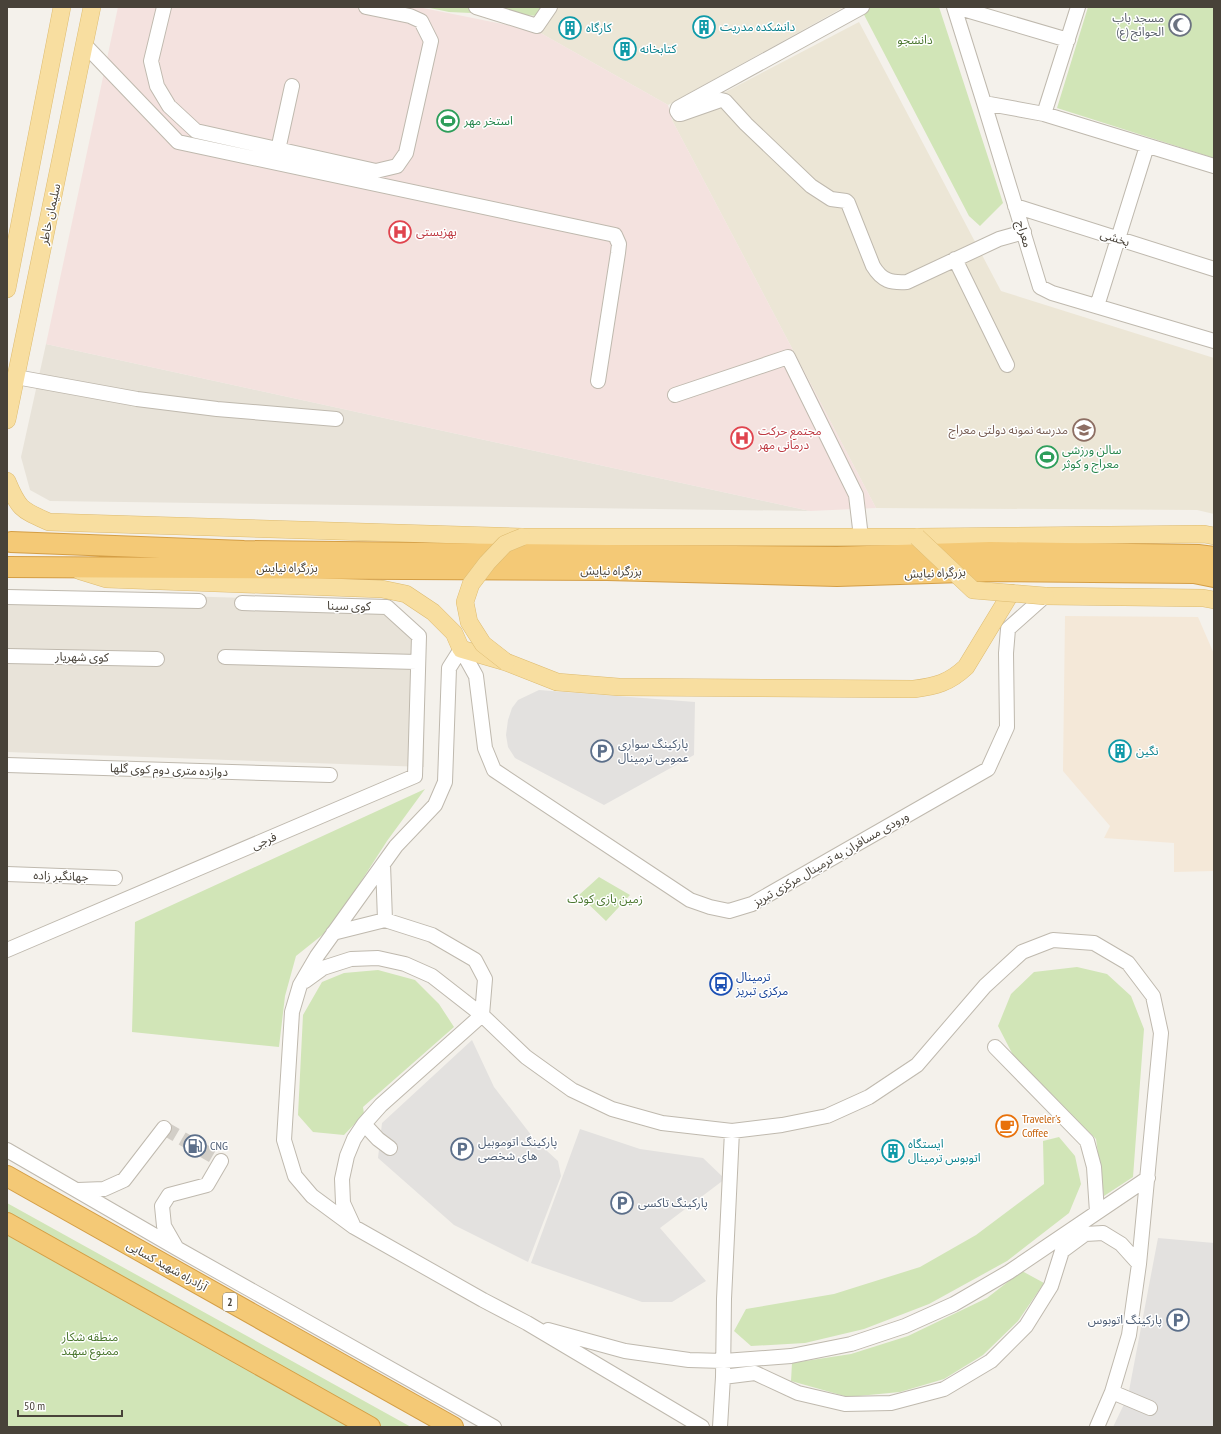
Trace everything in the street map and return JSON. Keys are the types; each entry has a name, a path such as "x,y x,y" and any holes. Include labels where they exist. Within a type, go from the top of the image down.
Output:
{"highway":[{"name":"بزرگراه نیایش","path":"10,542 244,551 829,557 990,552 1198,555 1214,557"},
{"name":"بزرگراه نیایش","path":"7,567 607,570 837,576 994,571 1194,574 1214,577"},
{"name":"آزادراه شهید کسایی","path":"7,1176 453,1427"},
{"path":"7,1223 364,1425"}],"main road":[{"path":"7,289 62,7"},
{"name":"سلیمان خاطر","path":"7,420 92,7"},
{"path":"7,481 19,506 28,512 50,522 522,536 917,537 1204,534 1214,536"},
{"path":"506,662 483,644 469,622 465,602 471,584 487,562 505,544 522,536"},
{"path":"917,537 973,590 1045,596 1209,599 1214,614"},
{"path":"73,568 106,579 382,589 406,594 433,612 454,633 461,649 506,662 557,682 619,687 914,689 938,685 958,674 966,667 1011,593"}],"street":[{"path":"162,7 151,61 157,86 169,106 196,131 376,171 397,166 406,153 431,41 421,21 410,16 366,7"},
{"path":"476,7 537,26 550,7"},
{"path":"862,7 687,102 678,108 677,111 681,114 721,100 725,101 746,124 811,186 832,199 846,201 848,203 873,266 877,273 888,281 894,283 907,282 998,239 1024,232"},
{"path":"955,7 1068,40"},
{"name":"معراج","path":"955,7 1040,287 1052,293 1214,341"},
{"path":"1044,114 1078,7"},
{"path":"84,44 178,142 615,235 619,244 618,253 598,381"},
{"path":"278,150 292,86"},
{"path":"984,103 1044,114 1214,166"},
{"path":"1097,306 1147,146"},
{"name":"بخشی","path":"1015,206 1214,269"},
{"path":"955,259 1007,364"},
{"path":"675,395 788,357 856,495 860,537"},
{"path":"16,377 137,399 217,409 336,419"},
{"name":"ورودی مسافران به ترمینال مرکزی تبریز","path":"461,649 476,676 485,748 494,770 690,900 710,908 729,911 752,904 988,769 1007,727 1006,653 1008,629 1045,596"},
{"path":"7,597 199,601"},
{"name":"کوی سینا","path":"242,603 387,607 419,636 417,662"},
{"path":"461,649 450,668 445,782 435,805 396,846 382,864 317,956 300,985 292,1012 284,1140 295,1176 312,1196 354,1227 483,1300 527,1323 702,1427"},
{"name":"کوی شهریار","path":"7,656 157,659"},
{"path":"225,656 417,662"},
{"name":"فرجی","path":"7,950 415,776 417,662"},
{"name":"دوازده متری دوم کوی گلها","path":"7,765 330,774"},
{"path":"382,864 385,920"},
{"name":"جهانگیر زاده","path":"7,874 115,878"},
{"path":"333,933 385,920 432,935 475,960 485,978 482,1015 381,1105 364,1124 354,1139 347,1156 342,1179 343,1203 354,1227"},
{"path":"300,985 323,968 351,959 378,958 405,964 432,976 482,1015 526,1057 572,1090 612,1109 662,1123 732,1131 782,1125 827,1116 869,1097 917,1065 985,986 1022,952 1053,940 1094,943 1128,963 1153,996 1161,1033 1139,1264 1129,1335 1112,1392 1097,1427"},
{"path":"995,1047 1086,1141 1094,1167 1097,1212"},
{"path":"364,1124 378,1139 390,1148"},
{"path":"78,1190 104,1189 124,1180 164,1128"},
{"path":"720,1427 724,1361 724,1300 732,1131"},
{"path":"7,1150 178,1249 494,1427"},
{"path":"178,1249 164,1226 162,1206 169,1195 207,1185 221,1161"},
{"path":"527,1323 625,1351 689,1360 724,1361 791,1356 851,1344 905,1326 954,1304 1009,1272 1148,1178"},
{"path":"723,1377 755,1373 798,1393 845,1404 891,1403 944,1389 991,1361 1026,1326 1051,1286 1062,1251 1085,1234 1103,1233 1121,1244 1139,1264"},
{"path":"1112,1392 1150,1408"}],"shaded area":[{"name":"بهزیستی","path":"118,7 418,7 537,31 668,105 672,120 876,508 810,511 46,344"},
{"path":"554,7 844,7 668,105 537,31"},
{"path":"859,22 1001,291 1214,358 1214,514 1197,510 876,508 672,120"},
{"path":"46,344 810,511 50,501 30,490 21,457"},
{"path":"7,591 390,602 425,633 424,767 7,752"},
{"path":"1065,616 1198,617 1214,654 1214,871 1174,872 1174,843 1104,838 1110,826 1063,771"},
{"name":"پارکینگ سواری عمومی ترمینال","path":"539,690 695,702 694,755 604,805 515,758 508,747 506,735 508,720 512,708 518,700"},
{"name":"پارکینگ اتوموبیل های شخصی","path":"472,1040 494,1087 535,1140 558,1161 561,1176 528,1262 454,1225 378,1158 382,1123"},
{"name":"پارکینگ تاکسی","path":"580,1129 640,1149 703,1158 725,1179 660,1228 706,1281 672,1302 642,1302 531,1263"},
{"name":"پارکینگ اتوبوس","path":"1158,1238 1214,1243 1214,1427 1113,1427 1128,1396"}],"green space":[{"path":"425,7 547,7 541,16 449,12"},
{"name":"دانشجو","path":"860,7 939,7 1003,203 980,226 969,216"},
{"path":"1088,7 1214,8 1214,158 1057,108"},
{"path":"425,789 387,841 331,928 296,956 285,996 279,1047 132,1032 135,922"},
{"name":"زمین بازی کودک","path":"599,877 630,895 606,921 579,895"},
{"path":"1077,967 1107,974 1131,996 1144,1029 1133,1177 1104,1196 1096,1139 1013,1055 998,1026 1011,994 1034,972"},
{"path":"378,970 415,980 439,1004 454,1027 363,1107 364,1114 344,1135 313,1132 298,1115 303,1015 322,982 344,973"},
{"path":"1059,1137 1075,1156 1081,1184 1069,1213 1007,1261 929,1304 864,1329 805,1343 751,1346 734,1331 746,1309 834,1294 920,1267 976,1235 1044,1184 1043,1141"},
{"name":"منطقه شکار ممنوع سهند","path":"7,1203 411,1427 7,1427"},
{"path":"1022,1271 1044,1283 1018,1321 983,1355 944,1379 900,1392 848,1397 791,1381 792,1363 851,1354 908,1336 987,1298"}],"tunnel":[{"path":"164,1128 221,1161"}],"place":[{"name":"مسجد باب الحوائج (ع)","path":"1180,25"},
{"name":"دانشکده مدریت","path":"704,27"},
{"name":"کارگاه","path":"570,28"},
{"name":"کتابخانه","path":"625,49"},
{"name":"استخر مهر","path":"448,121"},
{"name":"بهزیستی","path":"400,232"},
{"name":"مدرسه نمونه دولتی معراج","path":"1084,430"},
{"name":"مجتمع حرکت درمانی مهر","path":"742,438"},
{"name":"سالن ورزشی معراج و کوثر","path":"1047,457"},
{"name":"پارکینگ سواری عمومی ترمینال","path":"602,751"},
{"name":"نگین","path":"1120,751"},
{"name":"ترمینال مرکزی تبریز","path":"721,984"},
{"name":"Traveler's Coffee","path":"1007,1126"},
{"name":"CNG","path":"195,1146"},
{"name":"پارکینگ اتوموبیل های شخصی","path":"462,1149"},
{"name":"ایستگاه اتوبوس ترمینال","path":"893,1151"},
{"name":"پارکینگ تاکسی","path":"622,1203"},
{"name":"پارکینگ اتوبوس","path":"1178,1320"}]}
